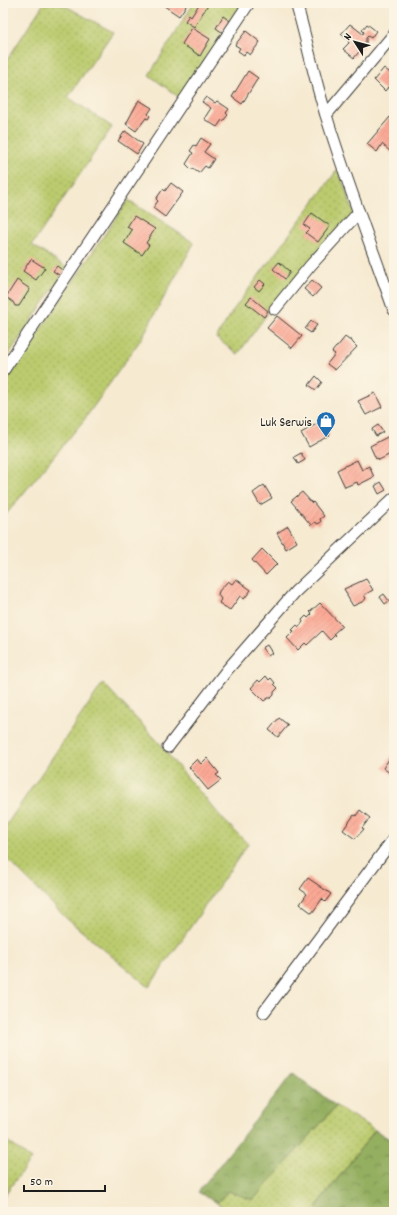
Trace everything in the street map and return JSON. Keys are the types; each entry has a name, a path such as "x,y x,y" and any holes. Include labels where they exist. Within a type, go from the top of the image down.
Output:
{"street":[{"path":"3,371 249,3"},
{"path":"296,3 305,33 312,69 326,115 394,310"},
{"path":"326,115 394,34"},
{"path":"275,309 310,266 359,212"},
{"path":"168,748 227,670 295,592 394,498"},
{"path":"264,1012 394,838"}],"green space":[{"path":"44,3 60,3 113,32 68,97 112,127 32,245 67,268 3,363 3,66"},
{"path":"194,3 242,3 180,98 149,75"},
{"path":"338,169 354,213 273,306 238,354 216,338 234,309"},
{"path":"128,200 194,243 141,339 84,420 3,518 3,385"},
{"path":"103,683 164,748 169,756 223,819 248,844 149,987 66,918 3,855 3,830"},
{"path":"293,1073 336,1106 253,1200 228,1191 217,1203 198,1192"},
{"path":"336,1106 375,1130 316,1207 320,1212 229,1212 217,1203 228,1190 253,1200"},
{"path":"375,1130 394,1142 394,1212 320,1212 316,1207"},
{"path":"3,1138 31,1159 3,1197"}],"building":[{"path":"160,3 188,3 179,16"},
{"path":"200,3 209,3 194,27 185,21 189,15 191,17"},
{"path":"223,16 230,21 223,33 216,28"},
{"path":"350,24 363,34 364,32 362,30 367,24 376,31 371,38 368,36 366,38 366,43 363,43 363,47 354,58 343,49 349,43 348,40 341,34"},
{"path":"192,28 210,39 200,56 182,44"},
{"path":"246,31 260,42 250,55 246,52 244,55 238,51 240,48 235,45"},
{"path":"384,68 394,76 394,90 392,91 388,87 385,91 374,80"},
{"path":"248,71 258,78 242,104 232,97"},
{"path":"206,97 215,103 217,101 229,109 226,113 228,115 217,127 204,119 211,108 202,102"},
{"path":"139,100 152,108 148,114 150,116 148,119 146,118 136,131 126,124"},
{"path":"390,117 394,120 394,155 382,144 377,152 367,144"},
{"path":"125,131 143,144 137,154 118,141"},
{"path":"201,138 210,144 204,152 214,159 208,168 205,166 199,173 191,169 186,164 193,153 190,151 194,145 196,146"},
{"path":"171,183 183,192 165,217 153,208 158,201 156,199 163,189 165,191"},
{"path":"312,213 330,226 318,242 306,233 310,229 304,225"},
{"path":"134,216 155,229 146,243 149,245 142,255 124,243 132,230 127,227"},
{"path":"31,259 45,268 36,280 23,271"},
{"path":"279,262 290,272 285,279 273,269"},
{"path":"57,266 65,272 62,277 53,271"},
{"path":"17,280 30,289 19,306 15,306 13,302 6,297"},
{"path":"260,280 265,284 259,291 254,287"},
{"path":"312,280 321,288 313,297 304,289"},
{"path":"251,297 268,311 264,317 246,303"},
{"path":"277,316 302,336 292,348 267,328"},
{"path":"311,321 317,325 311,333 305,329"},
{"path":"345,337 351,340 357,347 335,370 327,364 335,354 332,352"},
{"path":"316,376 322,382 316,390 309,385"},
{"path":"375,393 382,407 366,415 358,401"},
{"path":"322,421 330,435 309,447 301,433"},
{"path":"378,425 383,432 376,436 372,429"},
{"path":"391,435 394,440 394,452 379,460 378,458 376,459 370,446"},
{"path":"301,453 305,460 298,464 294,457"},
{"path":"357,460 362,470 369,466 374,477 358,485 357,482 345,487 337,470"},
{"path":"381,482 386,490 379,494 375,486"},
{"path":"264,485 272,498 260,505 253,493"},
{"path":"302,492 312,503 313,502 324,516 320,519 321,522 318,524 315,522 311,525 291,501"},
{"path":"288,526 297,542 286,549 277,533"},
{"path":"262,549 277,564 266,575 252,560"},
{"path":"236,579 251,590 244,599 240,596 230,610 219,603 221,599 218,595 219,591 228,581 232,584"},
{"path":"366,579 373,590 364,595 366,598 364,601 353,606 344,589"},
{"path":"384,594 389,601 385,604 380,597"},
{"path":"320,603 342,626 333,634 335,635 330,640 322,631 307,645 305,643 298,650 287,638 294,631 292,630 297,625 299,627 303,622 302,620 306,616 308,618 312,614 310,612"},
{"path":"267,645 272,653 268,656 262,648"},
{"path":"266,676 269,680 271,678 278,688 271,698 264,701 251,688 258,680 260,682"},
{"path":"279,718 288,725 278,737 269,730"},
{"path":"394,752 394,776 383,768"},
{"path":"207,758 219,773 216,775 221,780 208,790 189,767 197,759 201,764"},
{"path":"360,810 370,818 362,828 364,829 355,839 343,830 354,815 356,816"},
{"path":"308,878 331,894 325,902 322,899 312,913 300,904 307,894 300,889"}],"place":[{"name":"Luk Serwis","path":"326,438"}]}
